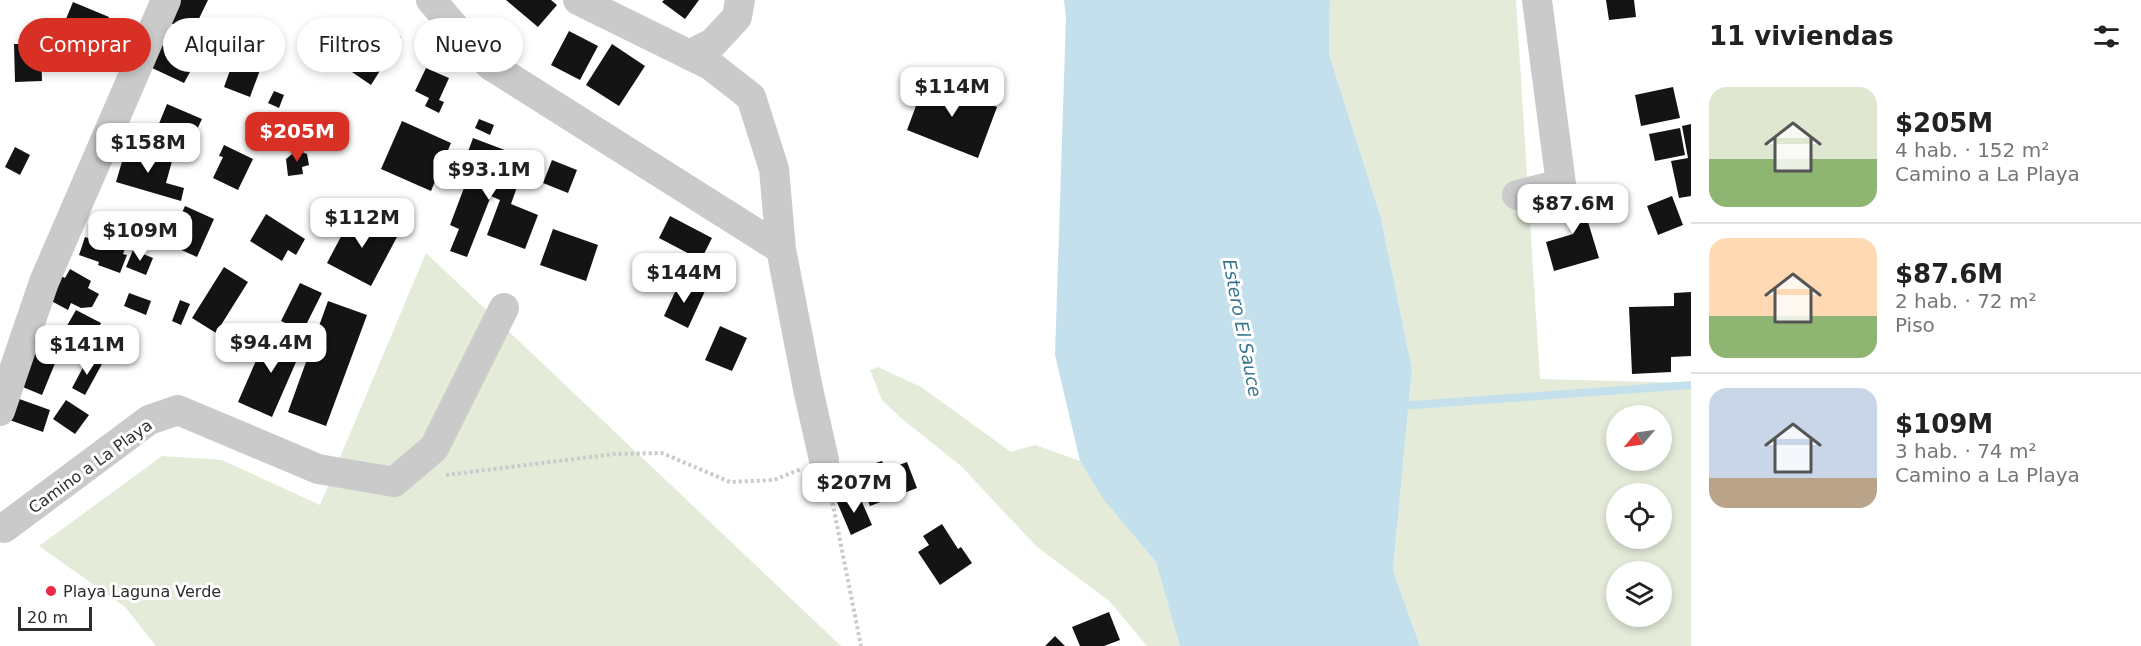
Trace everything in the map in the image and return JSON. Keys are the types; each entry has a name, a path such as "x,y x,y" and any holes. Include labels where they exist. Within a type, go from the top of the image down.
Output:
{"street":[{"path":"0,411 44,282 166,0"},
{"path":"431,0 490,65 781,249"},
{"path":"578,0 710,65 751,97 774,169 781,249 824,460"},
{"path":"689,55 713,43 737,17 740,0"},
{"path":"1517,195 1561,184 1537,0"},
{"name":"Camino a La Playa","path":"0,527 4,528 149,420 178,410 318,469 394,482 434,448 504,308"}],"path":[{"path":"441,475 614,454 662,453 730,482 774,480 824,460 861,646"}],"green space":[{"path":"1330,0 1516,0 1540,379 1691,383 1691,646 1420,646 1393,570 1412,369 1381,218 1329,54"},
{"path":"426,253 841,646 156,646 125,607 39,546 162,456 222,460 320,505"},
{"path":"878,367 921,387 1011,452 1035,445 1080,461 1103,499 1156,562 1181,646 1147,646 1109,601 1036,546 961,466 882,400 870,370"}],"water":[{"name":"Estero El Sauce","path":"1064,0 1330,0 1329,54 1381,218 1412,369 1393,570 1420,646 1180,646 1156,562 1103,499 1080,461 1055,355 1066,17"}],"building":[{"path":"176,0 208,0 199,18 167,18"},
{"path":"506,0 551,0 557,5 538,27"},
{"path":"664,0 699,0 685,19 662,2"},
{"path":"1606,0 1634,0 1636,17 1609,20"},
{"path":"73,2 109,17 109,18 66,18"},
{"path":"569,31 598,46 580,80 551,65"},
{"path":"163,40 163,72 190,72 184,83 151,67"},
{"path":"14,44 18,44 18,72 42,72 42,81 15,82"},
{"path":"612,44 645,66 619,106 586,85"},
{"path":"229,72 259,72 250,97 224,87"},
{"path":"352,72 379,72 371,85"},
{"path":"424,72 435,72 449,78 439,100 444,102 439,113 425,106 429,98 415,91"},
{"path":"926,79 997,107 978,158 907,130"},
{"path":"1673,87 1680,118 1641,126 1635,95"},
{"path":"274,91 284,95 279,108 268,103"},
{"path":"167,104 202,119 189,146 156,131"},
{"path":"479,119 494,125 490,135 475,128"},
{"path":"402,121 451,143 431,191 381,169"},
{"path":"1691,124 1691,196 1679,198 1671,161 1688,158 1682,126"},
{"path":"1680,128 1685,155 1655,161 1649,134"},
{"path":"473,138 513,153 502,181 517,187 511,204 538,215 525,249 487,235 500,200 491,196 467,257 450,251 459,229 450,225 470,172 462,168"},
{"path":"224,145 253,159 238,190 213,178 223,157 219,156"},
{"path":"15,147 30,155 20,175 5,167"},
{"path":"126,148 172,161 166,183 184,188 181,201 116,182"},
{"path":"297,150 307,154 309,165 302,167 303,174 288,176 286,159"},
{"path":"552,160 577,170 568,193 543,183"},
{"path":"1577,186 1599,258 1554,271 1546,242 1573,234 1559,191"},
{"path":"1672,196 1683,225 1658,235 1647,206"},
{"path":"185,206 214,219 197,257 168,244"},
{"path":"354,212 398,235 371,286 327,263"},
{"path":"266,214 305,239 296,255 288,250 282,261 250,241"},
{"path":"670,216 712,238 701,260 659,238"},
{"path":"553,229 598,245 586,281 540,265"},
{"path":"93,234 126,246 123,254 127,255 120,273 79,255 85,237 91,239"},
{"path":"133,250 153,258 146,275 126,267"},
{"path":"224,267 248,282 216,333 192,318"},
{"path":"70,269 91,281 88,288 99,294 92,307 81,308 71,303 68,310 42,296 55,273 65,278"},
{"path":"681,279 705,291 688,328 664,316"},
{"path":"300,283 322,293 303,331 281,321"},
{"path":"1691,292 1691,356 1671,357 1671,372 1632,374 1629,307 1674,306 1674,293"},
{"path":"129,293 151,301 146,315 124,306"},
{"path":"180,300 190,304 181,325 172,321"},
{"path":"328,301 367,315 326,426 288,412"},
{"path":"76,310 101,323 90,345 64,331"},
{"path":"720,326 747,338 732,371 705,360"},
{"path":"269,331 303,346 272,417 238,402"},
{"path":"30,344 58,356 42,395 13,383"},
{"path":"89,356 102,364 85,395 72,388"},
{"path":"11,396 50,410 43,432 4,418"},
{"path":"66,400 89,415 75,434 53,419"},
{"path":"882,461 886,470 907,462 917,488 870,506 858,476 869,472 866,466"},
{"path":"858,493 872,525 851,535 837,502"},
{"path":"942,524 958,549 961,547 972,563 940,585 918,552 929,545 923,536"},
{"path":"1109,612 1120,640 1104,646 1080,646 1072,627"},
{"path":"1055,636 1065,646 1045,646"}],"waterway":[{"path":"1399,406 1691,385"}],"place":[{"name":"Playa Laguna Verde","path":"51,591"}]}
